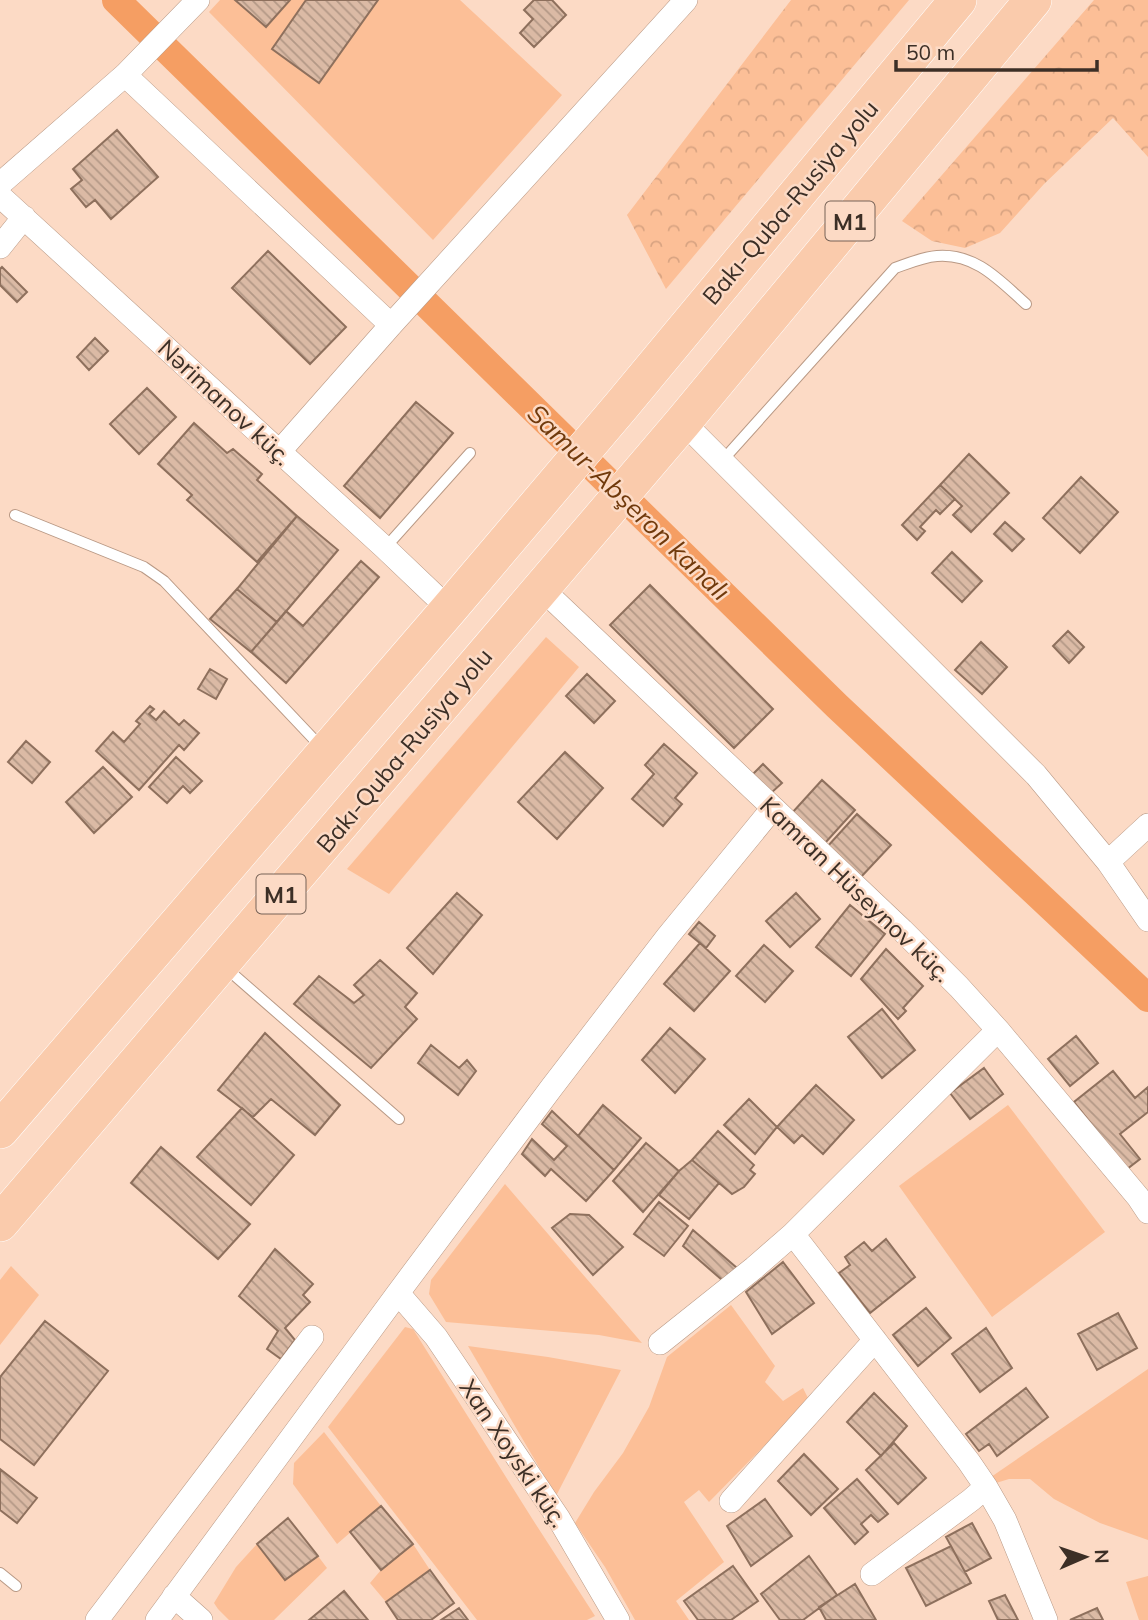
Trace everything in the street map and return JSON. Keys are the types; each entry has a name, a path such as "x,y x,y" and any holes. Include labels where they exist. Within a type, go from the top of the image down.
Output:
{"highway":[{"name":"Bakı-Quba-Rusiya yolu","path":"449,609 958,0"},
{"name":"M1","path":"675,431 1032,0"},
{"name":"Bakı-Quba-Rusiya yolu","path":"0,1223 675,431"},
{"name":"M1","path":"0,1130 449,609"}],"street":[{"path":"279,452 393,322 686,0"},
{"path":"0,184 125,75 195,4"},
{"path":"125,75 393,322"},
{"name":"Nərimanov küç.","path":"0,196 449,609"},
{"path":"0,247 24,217"},
{"path":"675,431 722,461 1036,775 1108,862 1148,919"},
{"name":"Kamran Hüseynov küç.","path":"552,576 772,808 959,987 998,1030 1148,1212"},
{"path":"157,1620 552,1087 668,936 772,808"},
{"path":"1108,862 1148,825"},
{"path":"660,1343 793,1234 998,1030"},
{"path":"793,1234 986,1487 1006,1520 1046,1620"},
{"name":"Xan Xoyski küç.","path":"398,1293 436,1337 559,1518 618,1620"},
{"path":"97,1620 312,1337"},
{"path":"731,1501 875,1339"},
{"path":"872,1574 986,1487"},
{"path":"174,1596 201,1620"}],"lane":[{"path":"722,461 895,268 939,256 971,260 1026,304"},
{"path":"385,548 470,453"},
{"path":"15,515 144,567 164,580 325,751"},
{"path":"222,964 399,1119"},
{"path":"0,1573 16,1586"}],"green space":[{"path":"220,0 460,0 562,95 433,240 209,12"},
{"path":"791,0 909,0 666,289 627,215"},
{"path":"1094,0 1148,0 1148,157 1113,118 1044,184 1000,233 965,248 932,241 902,221"},
{"path":"546,637 579,667 389,894 347,869"},
{"path":"1008,1105 1105,1232 992,1317 899,1186"},
{"path":"505,1184 642,1343 599,1335 446,1322 429,1294 431,1280"},
{"path":"11,1266 39,1295 0,1345 0,1280"},
{"path":"731,1305 775,1366 765,1382 783,1401 803,1388 809,1400 709,1502 699,1490 684,1502 724,1562 676,1601 689,1620 635,1620 605,1567 575,1523 623,1453 649,1407 667,1357"},
{"path":"405,1327 413,1329 595,1616 587,1620 477,1620 328,1427"},
{"path":"468,1346 621,1370 556,1496"},
{"path":"1148,1369 1148,1540 1100,1523 1054,1499 1030,1479 1009,1479 996,1483 991,1477"},
{"path":"324,1432 381,1506 337,1544 293,1484 294,1463"},
{"path":"257,1544 285,1580 318,1556 327,1568 274,1620 229,1620 214,1603 236,1567"},
{"path":"413,1544 430,1570 386,1602 370,1583 381,1570"},
{"path":"1148,1576 1148,1620 1139,1620 1126,1582"}],"building":[{"path":"235,0 290,0 266,27"},
{"path":"306,0 378,0 319,83 272,49"},
{"path":"534,0 552,0 566,15 534,47 520,33 533,19 524,10"},
{"path":"117,130 158,177 111,219 95,200 86,207 71,189 82,180 73,169"},
{"path":"268,251 346,327 310,364 232,288"},
{"path":"2,267 27,292 17,302 0,285"},
{"path":"95,338 108,351 89,370 77,357"},
{"path":"147,388 176,417 139,454 110,424"},
{"path":"416,402 453,433 380,518 344,486"},
{"path":"194,423 227,453 233,449 262,474 257,480 297,516 257,562 187,500 192,495 158,464"},
{"path":"969,454 1009,493 971,532 953,515 962,506 940,485"},
{"path":"1081,477 1118,512 1080,553 1043,518"},
{"path":"940,485 955,499 940,514 936,510 920,527 925,531 917,540 902,525"},
{"path":"297,516 338,550 277,622 237,589"},
{"path":"1005,522 1024,539 1012,551 994,534"},
{"path":"952,552 982,581 962,602 932,573"},
{"path":"361,561 379,577 286,683 251,652 286,611 303,626"},
{"path":"650,585 773,709 734,748 610,625"},
{"path":"237,589 277,622 251,652 210,619"},
{"path":"1068,631 1084,647 1069,663 1053,646"},
{"path":"981,642 1007,667 982,694 955,670"},
{"path":"210,669 227,679 216,699 198,689"},
{"path":"587,674 615,701 594,723 566,696"},
{"path":"150,706 154,709 149,714 156,720 164,711 179,725 184,720 199,733 184,750 179,745 139,790 96,751 113,732 124,742 140,724 136,721"},
{"path":"26,741 50,762 32,783 8,762"},
{"path":"664,744 697,773 675,798 682,804 663,826 632,799 654,774 645,765"},
{"path":"565,752 603,788 557,839 518,802"},
{"path":"176,757 202,781 190,793 183,786 167,803 149,787"},
{"path":"763,764 782,783 770,794 750,777"},
{"path":"103,767 132,797 94,833 66,802"},
{"path":"822,780 855,810 825,843 792,813"},
{"path":"857,814 891,845 860,878 827,847"},
{"path":"457,893 482,915 433,974 407,948"},
{"path":"796,893 820,919 790,947 766,921"},
{"path":"850,905 885,934 851,976 816,947"},
{"path":"699,922 715,936 706,948 689,934"},
{"path":"700,943 730,971 694,1011 664,984"},
{"path":"764,945 793,971 765,1002 736,976"},
{"path":"886,949 923,986 903,1008 906,1011 898,1019 861,979"},
{"path":"380,960 417,993 405,1007 417,1019 371,1068 294,1004 319,976 354,1003 364,995 354,985"},
{"path":"882,1009 915,1050 882,1078 848,1037"},
{"path":"670,1028 705,1059 675,1093 642,1060"},
{"path":"265,1033 340,1105 315,1135 271,1099 253,1117 218,1090"},
{"path":"1076,1036 1098,1063 1070,1086 1048,1059"},
{"path":"431,1045 459,1068 467,1060 476,1071 458,1095 418,1063"},
{"path":"984,1068 1003,1094 970,1119 950,1093"},
{"path":"1113,1071 1135,1098 1148,1087 1148,1112 1120,1134 1140,1159 1127,1169 1074,1102"},
{"path":"816,1085 854,1120 823,1154 802,1135 794,1143 777,1127"},
{"path":"749,1099 777,1127 755,1154 724,1125"},
{"path":"603,1105 641,1138 614,1170 578,1136"},
{"path":"242,1108 294,1155 251,1205 197,1157"},
{"path":"552,1111 614,1170 586,1201 551,1169 545,1176 522,1154 532,1139 554,1160 567,1146 542,1124"},
{"path":"718,1131 754,1165 750,1170 755,1174 744,1187 732,1194 692,1160"},
{"path":"646,1143 679,1171 643,1212 613,1181"},
{"path":"161,1147 250,1224 218,1259 131,1183"},
{"path":"692,1160 719,1183 689,1219 659,1195"},
{"path":"659,1202 688,1226 664,1256 634,1234"},
{"path":"570,1214 589,1215 623,1247 593,1275 552,1228"},
{"path":"693,1230 737,1268 722,1280 683,1246"},
{"path":"886,1239 915,1277 870,1313 839,1273 850,1265 845,1257 864,1242 872,1251"},
{"path":"275,1249 313,1284 303,1295 310,1302 285,1328 295,1340 281,1359 267,1349 278,1331 239,1296"},
{"path":"783,1262 814,1303 772,1334 746,1292"},
{"path":"926,1308 951,1338 918,1366 893,1335"},
{"path":"1118,1313 1137,1348 1097,1370 1078,1334"},
{"path":"45,1321 108,1371 34,1465 0,1439 0,1377"},
{"path":"986,1328 1012,1368 980,1392 952,1354"},
{"path":"1026,1388 1048,1417 997,1456 989,1444 979,1451 966,1434"},
{"path":"874,1393 907,1426 881,1456 847,1422"},
{"path":"894,1443 926,1478 898,1504 866,1470"},
{"path":"804,1454 838,1489 811,1515 778,1481"},
{"path":"0,1469 37,1498 17,1523 0,1510"},
{"path":"857,1479 888,1514 878,1522 871,1515 861,1524 868,1532 855,1544 824,1508"},
{"path":"765,1499 792,1536 751,1566 727,1526"},
{"path":"381,1506 413,1544 381,1570 350,1532"},
{"path":"288,1518 318,1556 285,1580 257,1544"},
{"path":"972,1523 991,1558 965,1572 946,1537"},
{"path":"951,1546 971,1583 926,1606 906,1568"},
{"path":"809,1556 837,1595 803,1620 780,1620 761,1594"},
{"path":"733,1566 758,1601 731,1620 698,1620 684,1601"},
{"path":"430,1570 454,1603 431,1620 398,1620 386,1602"},
{"path":"855,1584 876,1620 826,1620 819,1607"},
{"path":"344,1591 368,1620 309,1620"},
{"path":"1005,1595 1018,1620 998,1620 989,1601"},
{"path":"459,1608 468,1620 441,1620"},
{"path":"1097,1608 1103,1620 1070,1620"}],"waterway":[{"name":"Samur-Abşeron kanalı","path":"116,0 837,706 1148,998"}]}
